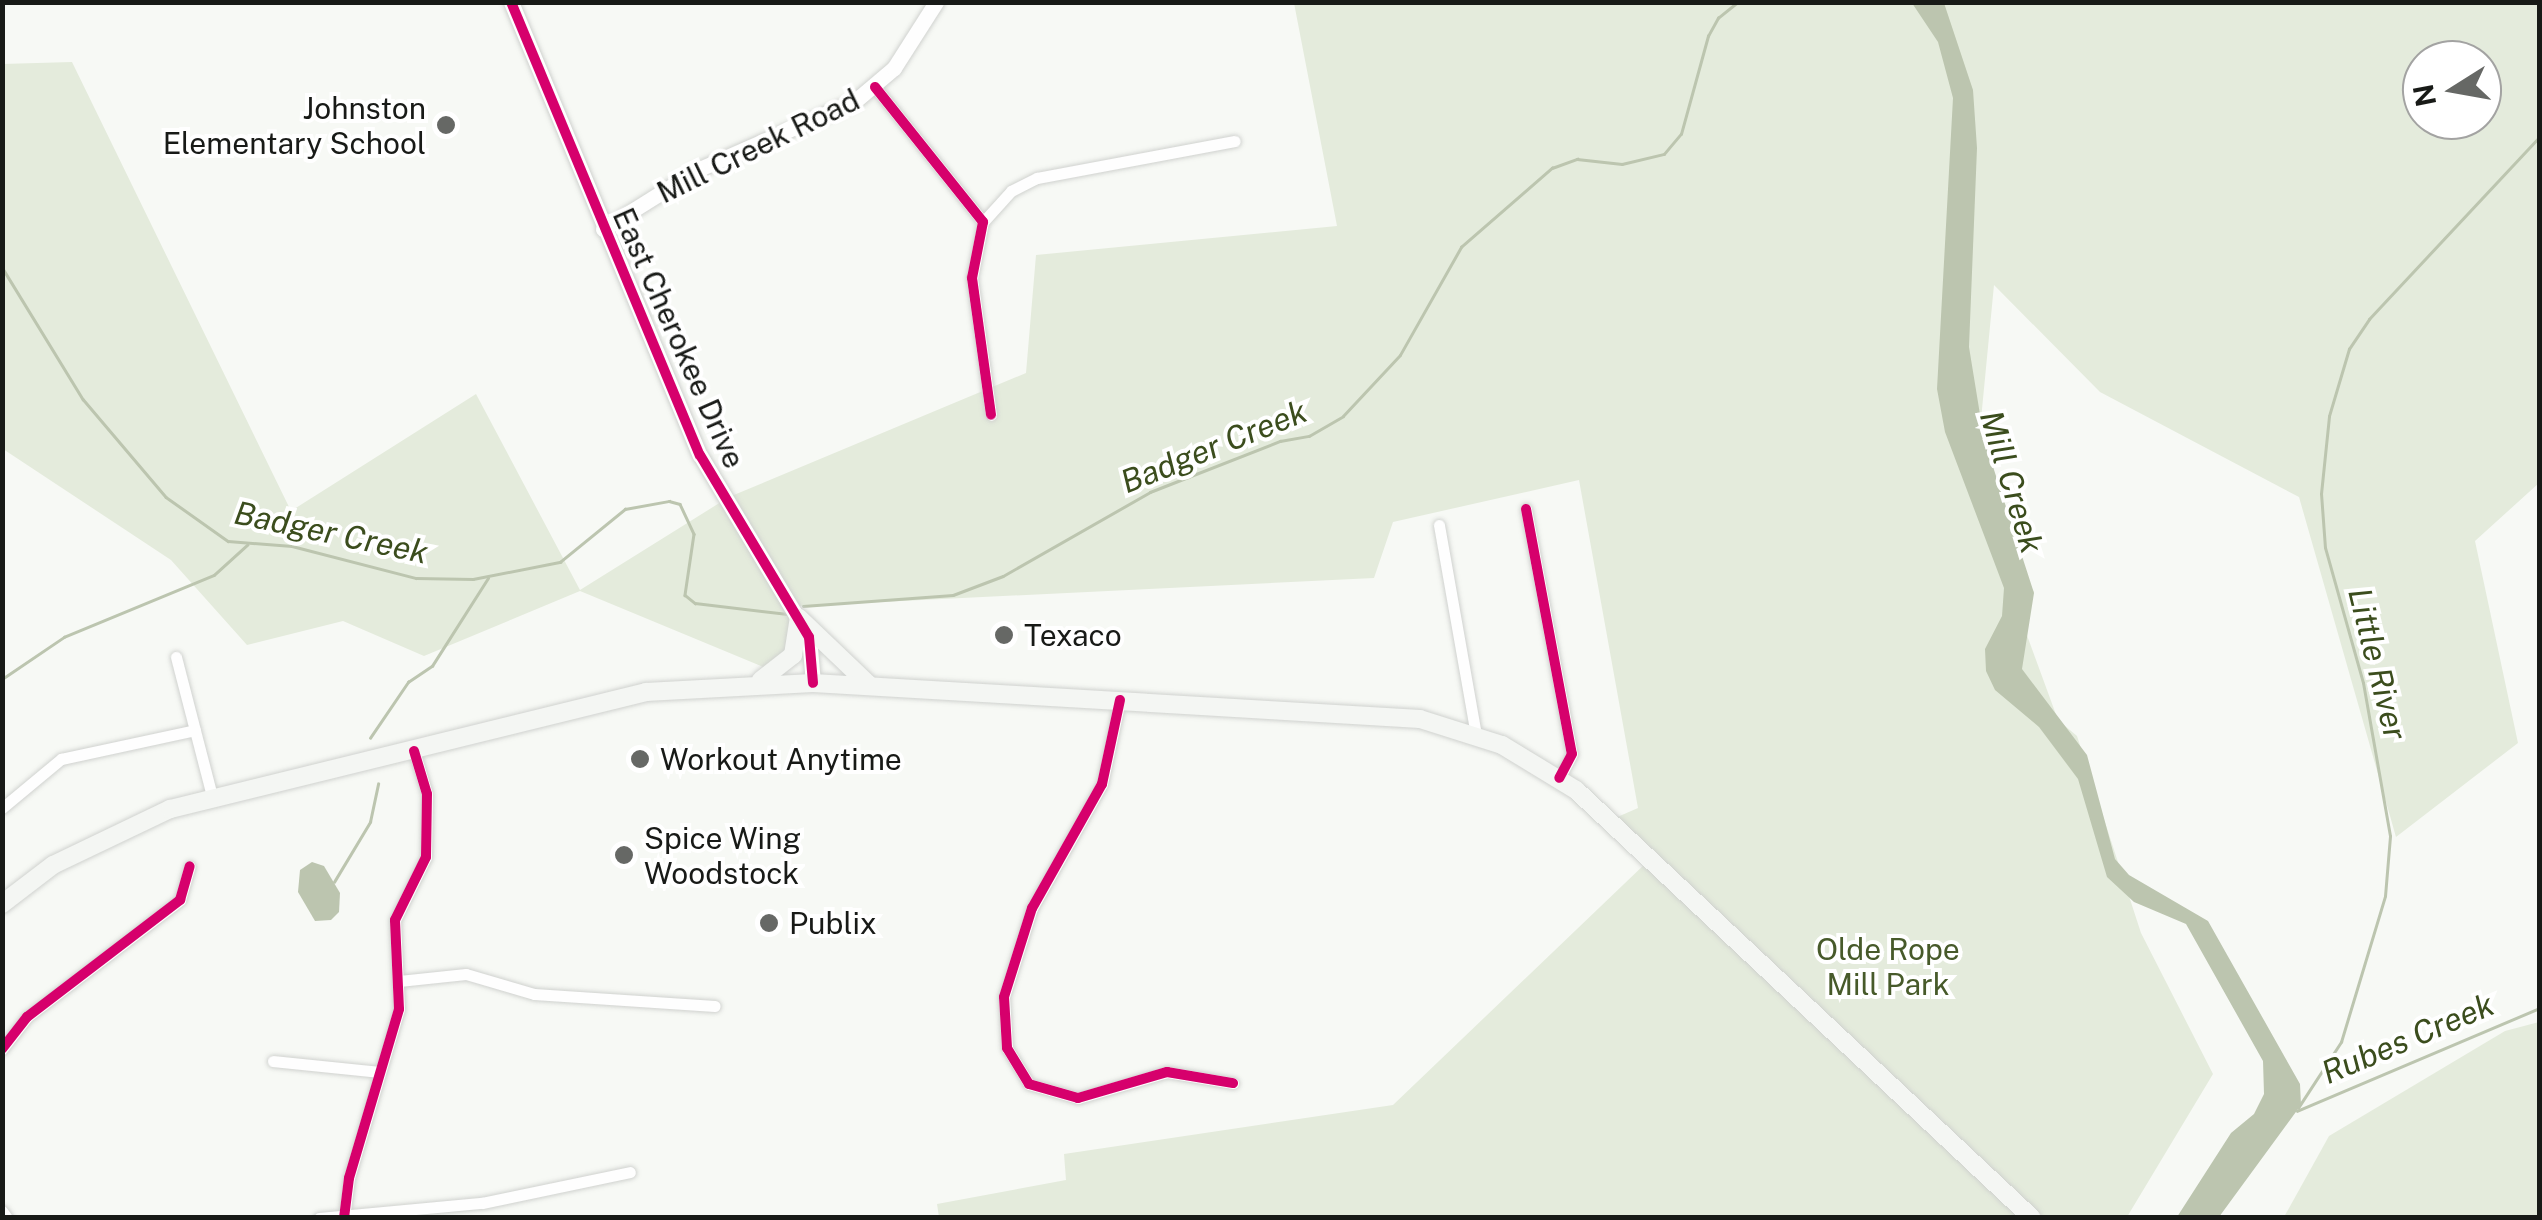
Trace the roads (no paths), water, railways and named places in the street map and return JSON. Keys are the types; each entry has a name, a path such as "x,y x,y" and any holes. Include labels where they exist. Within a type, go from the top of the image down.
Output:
{"main road":[{"path":"756,682 793,655 799,618"},
{"path":"799,618 870,686"},
{"path":"2,904 96,841 212,796 414,750 604,699 756,682 1367,712 1476,734 1558,778 1669,872 2032,1218"}],"street":[{"name":"East Cherokee Drive","path":"510,2 700,455 799,618 812,649 814,683"},
{"name":"Mill Creek Road","path":"603,229 697,170 830,114 875,87 936,2"},
{"path":"875,87 982,222"},
{"path":"992,414 972,278 982,222 1011,192 1037,178 1235,141"},
{"path":"1526,509 1572,754 1558,778"},
{"path":"1438,525 1476,734"},
{"path":"176,657 212,796"},
{"path":"1120,700 1102,784 1032,908 1004,996 1007,1048 1029,1084 1078,1098 1167,1072 1233,1083"},
{"path":"2,808 60,759 195,730"},
{"path":"344,1215 379,1072 399,1010 395,920 424,866 429,825 414,750"},
{"path":"2,1050 27,1017 180,900 190,866"},
{"path":"399,981 466,974 534,994 715,1006"},
{"path":"273,1061 379,1072"},
{"path":"319,1218 482,1204 630,1172"},
{"path":"2,1211 6,1218"}],"waterway":[{"name":"Badger Creek","path":"803,606 953,595 1003,576 1150,492 1280,441 1309,436 1343,416 1400,355 1461,247 1552,168 1577,159 1622,164 1664,154 1681,134 1708,36 1718,18 1738,2"},
{"name":"Little River","path":"2298,1108 2341,1042 2385,896 2390,836 2363,683 2325,548 2321,494 2329,416 2349,349 2369,319 2540,136"},
{"name":"Badger Creek","path":"2,267 83,399 166,497 228,541 292,546 416,578 473,579 560,562 625,509 669,501 680,504 694,534 685,595 695,603 787,614"},
{"path":"2,679 64,637 214,575 247,545"},
{"path":"370,738 408,682 432,666 488,578"},
{"path":"334,882 370,822 378,784"},
{"name":"Rubes Creek","path":"2297,1111 2540,1008"}],"place":[{"name":"Johnston Elementary School","path":"446,125"},
{"name":"Texaco","path":"1004,635"},
{"name":"Workout Anytime","path":"640,759"},
{"name":"Spice Wing Woodstock","path":"624,855"},
{"name":"Publix","path":"769,923"}],"water label":[{"name":"Mill Creek","path":"2011,482"}],"park label":[{"name":"Olde Rope Mill Park","path":"1888,966"}]}
